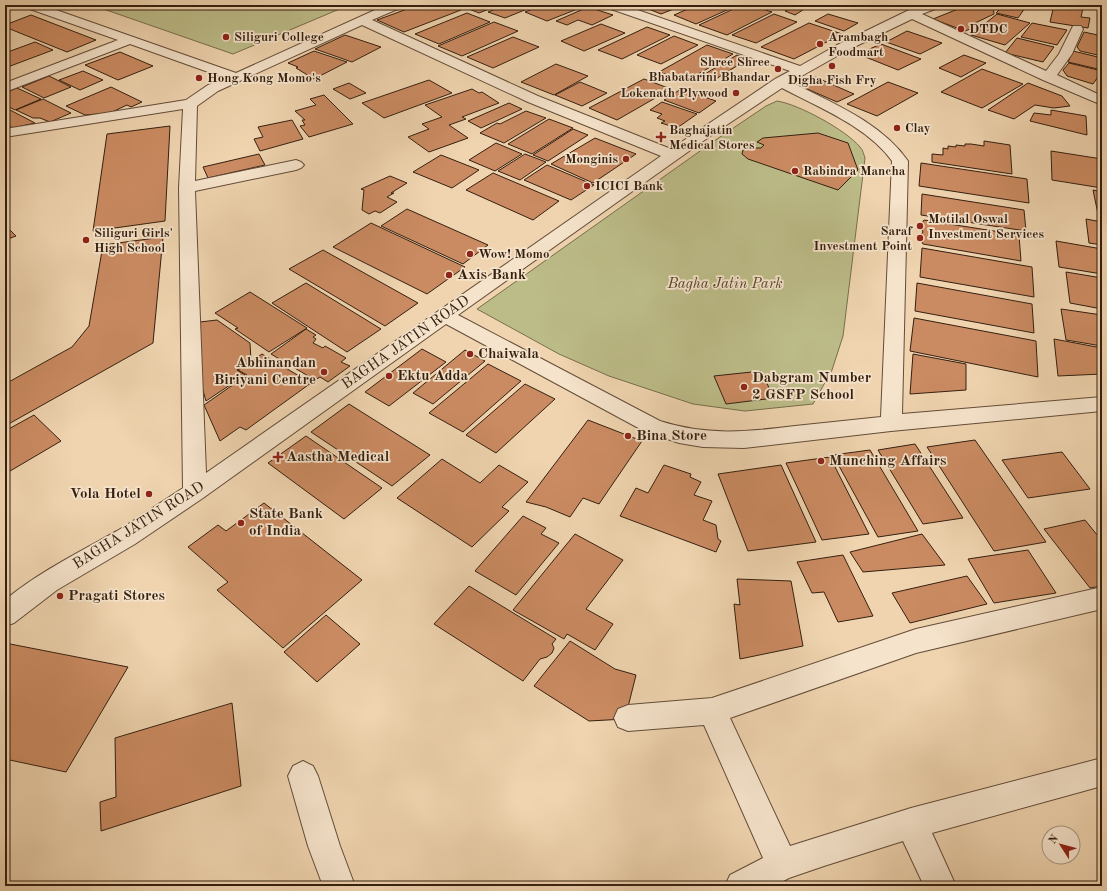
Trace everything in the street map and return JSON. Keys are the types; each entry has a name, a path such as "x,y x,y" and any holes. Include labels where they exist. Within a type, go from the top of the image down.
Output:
{"street":[{"path":"31,5 236,78"},
{"path":"5,133 190,104 212,88 396,5"},
{"path":"612,5 799,70"},
{"path":"917,9 1048,77 1102,101"},
{"name":"BAGHA JATIN ROAD","path":"7,608 195,492 673,155 780,82 799,70 917,9"},
{"path":"362,20 533,99 673,155"},
{"path":"1048,77 1062,61 1072,43 1077,29"},
{"path":"5,88 129,40"},
{"path":"780,82 837,112 867,130 893,151 900,161 891,423"},
{"path":"190,104 187,188 195,492"},
{"path":"187,188 296,165"},
{"path":"445,316 652,426 679,435 703,439 744,440 891,423 1102,404"},
{"path":"628,718 712,712 916,641 1102,598"},
{"path":"712,712 782,865"},
{"path":"741,886 782,865 824,850 911,823 1102,772"},
{"path":"303,776 324,846 339,886"},
{"path":"911,823 940,886"}],"green space":[{"name":"Siliguri College","path":"92,5 349,5 233,54"},
{"name":"Bagha Jatin Park","path":"777,101 809,112 844,133 860,147 865,158 843,336 832,370 813,404 745,411 693,404 609,376 559,354 477,309 717,139 766,106"}],"building":[{"path":"418,5 448,5 461,10 404,32 377,20"},
{"path":"459,5 499,5 479,13"},
{"path":"506,5 537,5 505,18 488,12"},
{"path":"543,5 585,6 547,21 525,12"},
{"path":"684,5 661,14 641,6"},
{"path":"697,5 738,5 696,24 674,15"},
{"path":"742,5 750,5 772,12 727,35 699,25"},
{"path":"796,5 809,6 795,15 785,11"},
{"path":"819,5 840,5 833,9"},
{"path":"968,5 993,5 994,14 975,23 980,25 965,31 933,19"},
{"path":"997,5 1027,5 1018,18 996,13 999,10 994,9"},
{"path":"1054,5 1083,8 1081,17 1090,18 1088,28 1050,22"},
{"path":"588,7 613,15 592,25 578,20 567,25 556,21"},
{"path":"467,13 490,22 439,44 415,34"},
{"path":"774,14 797,22 756,43 732,35"},
{"path":"828,14 858,23 844,31 815,21"},
{"path":"997,14 1030,23 1005,45 971,35"},
{"path":"31,15 96,40 67,52 5,27 5,25"},
{"path":"494,22 518,31 462,56 438,46"},
{"path":"809,23 842,34 794,59 761,47"},
{"path":"1032,23 1067,30 1057,45 1021,37"},
{"path":"601,24 625,33 584,51 561,41"},
{"path":"647,27 670,35 622,59 598,50"},
{"path":"907,31 942,43 920,54 886,42"},
{"path":"1084,32 1102,36 1102,56 1080,51 1077,47"},
{"path":"345,35 381,47 352,62 315,49"},
{"path":"674,36 698,45 661,64 637,55"},
{"path":"513,37 539,47 493,68 467,57"},
{"path":"1017,38 1054,47 1043,62 1005,53"},
{"path":"35,42 53,50 5,68 5,53"},
{"path":"881,44 921,59 898,70 858,54"},
{"path":"707,45 733,54 686,81 659,72"},
{"path":"314,51 347,62 314,79 296,68 298,67 288,63"},
{"path":"1073,51 1102,58 1102,70 1068,62"},
{"path":"120,52 153,66 118,80 85,65"},
{"path":"737,55 748,59 711,82 698,78"},
{"path":"964,55 986,63 961,77 939,68"},
{"path":"1069,63 1102,71 1093,84 1067,76 1063,70"},
{"path":"556,64 588,76 554,95 521,82"},
{"path":"982,69 1023,84 982,108 941,92"},
{"path":"83,71 103,80 80,90 59,80"},
{"path":"49,76 71,87 44,98 22,87"},
{"path":"815,77 854,94 837,102 798,85"},
{"path":"644,79 671,89 617,120 589,108"},
{"path":"429,80 452,93 384,118 362,103"},
{"path":"580,82 607,93 582,106 555,95"},
{"path":"888,82 918,93 877,116 847,104"},
{"path":"349,83 366,93 350,99 333,89"},
{"path":"1028,83 1062,96 1070,106 1054,108 1035,105 1014,119 988,110"},
{"path":"111,87 142,102 131,107 127,105 110,113 85,115 66,106"},
{"path":"17,88 41,99 15,110 5,105 5,93"},
{"path":"472,89 479,93 482,92 499,103 462,117 466,119 449,125 468,138 429,152 408,137 429,129 422,124 442,117 425,105"},
{"path":"681,89 716,101 699,113 664,100"},
{"path":"324,95 353,124 309,137 300,126 305,125 302,120 305,120 295,111 316,105 310,99"},
{"path":"43,99 71,113 50,122 40,118 33,118 16,110"},
{"path":"662,102 697,114 677,128 661,123 665,121 657,118 662,114 650,110"},
{"path":"509,103 522,109 481,128 468,121"},
{"path":"10,110 35,123 13,128 5,124 5,112"},
{"path":"1051,110 1086,116 1087,135 1030,121 1034,113 1051,115"},
{"path":"526,111 546,118 504,143 480,133 497,123 500,124"},
{"path":"549,119 573,128 532,154 508,144"},
{"path":"292,120 303,139 260,151 254,139 263,137 258,127"},
{"path":"170,126 165,221 93,231 107,134"},
{"path":"573,129 588,135 548,161 533,155"},
{"path":"818,133 848,143 858,170 838,190 748,159 742,154 743,150 747,148 761,148 764,145 757,142 763,138"},
{"path":"595,138 636,154 593,183 551,164"},
{"path":"984,141 1010,145 1012,174 932,162 932,154 943,155 943,148 948,149 948,146 956,147 956,145 965,146 965,144 984,146"},
{"path":"496,143 522,154 495,171 469,160"},
{"path":"1051,151 1102,159 1102,188 1052,180"},
{"path":"259,154 265,165 208,178 203,167"},
{"path":"525,154 546,162 520,180 498,171"},
{"path":"441,155 479,170 452,188 413,172"},
{"path":"921,163 1027,179 1029,203 919,186"},
{"path":"547,165 594,185 571,200 524,180"},
{"path":"493,173 559,201 533,220 466,190"},
{"path":"390,176 407,183 387,197 397,202 380,213 375,211 369,214 362,210 364,190 361,189"},
{"path":"1093,190 1102,192 1102,215 1098,214"},
{"path":"922,194 1024,210 1026,231 921,215"},
{"path":"407,209 488,245 463,264 381,226"},
{"path":"1086,219 1102,222 1102,245 1089,243"},
{"path":"924,220 1019,235 1021,261 923,244 919,237 923,232 920,226"},
{"path":"371,223 465,267 427,294 333,247"},
{"path":"5,225 16,236 5,240"},
{"path":"163,237 153,343 5,426 5,384 72,347 89,326 103,245"},
{"path":"1056,241 1102,249 1102,274 1059,267"},
{"path":"922,248 1032,267 1034,297 920,277"},
{"path":"323,250 418,303 385,326 289,269"},
{"path":"1066,272 1102,278 1102,309 1070,303"},
{"path":"306,283 381,329 347,352 272,303"},
{"path":"917,283 1032,304 1034,333 915,311"},
{"path":"250,292 307,328 269,352 235,329 238,328 215,313"},
{"path":"1061,309 1102,315 1102,346 1066,340"},
{"path":"914,318 1036,341 1038,377 910,351"},
{"path":"217,320 250,343 251,361 237,370 245,375 206,401 198,373 200,322"},
{"path":"306,329 316,335 313,337 316,339 313,343 323,348 325,346 346,358 341,362 350,366 328,382 320,377 315,380 271,354"},
{"path":"1054,339 1102,348 1102,374 1058,376"},
{"path":"422,349 446,362 389,406 365,392"},
{"path":"465,350 485,361 433,404 413,393"},
{"path":"262,354 311,383 246,430 240,427 220,441 204,405 247,375 238,370"},
{"path":"913,354 966,364 966,390 910,394"},
{"path":"488,364 521,381 463,432 429,413"},
{"name":"Dabgram Number 2 GSFP School","path":"761,371 774,398 726,404 714,376"},
{"path":"525,384 555,399 496,453 466,435"},
{"path":"349,404 430,455 392,486 311,432"},
{"path":"34,415 61,441 5,474 5,431"},
{"path":"588,420 642,441 599,504 583,498 570,517 546,507 526,502"},
{"path":"306,436 382,488 344,519 268,463"},
{"path":"975,440 1046,542 994,551 927,447"},
{"path":"915,444 963,518 923,524 878,450"},
{"path":"870,450 918,531 878,537 833,455"},
{"path":"1062,452 1090,489 1028,498 1002,460"},
{"path":"830,457 869,534 822,540 786,463"},
{"path":"442,459 480,483 499,465 528,482 502,507 509,511 472,547 397,498"},
{"path":"664,465 691,474 690,477 701,482 694,495 712,501 703,520 716,525 718,539 721,541 716,552 620,516 636,488 648,493"},
{"path":"781,465 816,542 748,551 718,474"},
{"path":"264,503 362,580 283,648 217,590 228,582 188,547 218,525 226,531"},
{"path":"523,516 546,528 541,534 559,543 516,595 475,571"},
{"path":"1085,520 1102,541 1102,586 1090,588 1044,529"},
{"path":"575,534 623,560 586,609 613,624 595,650 567,634 564,639 513,610"},
{"path":"922,534 945,565 863,572 850,552"},
{"path":"1028,550 1056,593 994,603 968,559"},
{"path":"843,555 873,616 838,622 824,592 812,593 797,562"},
{"path":"967,576 987,604 910,623 892,593"},
{"path":"737,579 791,581 803,646 740,659 734,604 740,605"},
{"path":"469,586 556,639 552,644 554,648 552,653 547,657 540,659 523,681 434,624"},
{"path":"326,615 360,644 317,682 284,652"},
{"path":"570,641 615,669 636,675 625,719 589,721 534,686"},
{"path":"5,643 128,667 66,772 5,759"},
{"path":"232,703 241,786 101,831 100,802 116,797 115,738"}],"place":[{"name":"DTDC","path":"961,29"},
{"name":"Siliguri College","path":"226,37"},
{"name":"Arambagh Foodmart","path":"820,44"},
{"name":"Digha Fish Fry","path":"832,66"},
{"name":"Shree Shree Bhabatarini Bhandar","path":"778,69"},
{"name":"Hong Kong Momo's","path":"199,78"},
{"name":"Lokenath Plywood","path":"736,93"},
{"name":"Clay","path":"897,128"},
{"name":"Baghajatin Medical Stores","path":"661,137"},
{"name":"Monginis","path":"626,159"},
{"name":"Rabindra Mancha","path":"795,171"},
{"name":"ICICI Bank","path":"587,186"},
{"name":"Motilal Oswal Investment Services","path":"920,226"},
{"name":"Saraf Investment Point","path":"920,238"},
{"name":"Siliguri Girls' High School","path":"86,240"},
{"name":"Wow! Momo","path":"470,254"},
{"name":"Axis Bank","path":"449,275"},
{"name":"Chaiwala","path":"470,354"},
{"name":"Abhinandan Biriyani Centre","path":"324,372"},
{"name":"Ektu Adda","path":"389,376"},
{"name":"Dabgram Number 2 GSFP School","path":"744,387"},
{"name":"Bina Store","path":"628,436"},
{"name":"Aastha Medical","path":"278,457"},
{"name":"Munching Affairs","path":"821,461"},
{"name":"Vola Hotel","path":"149,494"},
{"name":"State Bank of India","path":"241,523"},
{"name":"Pragati Stores","path":"60,596"}]}
